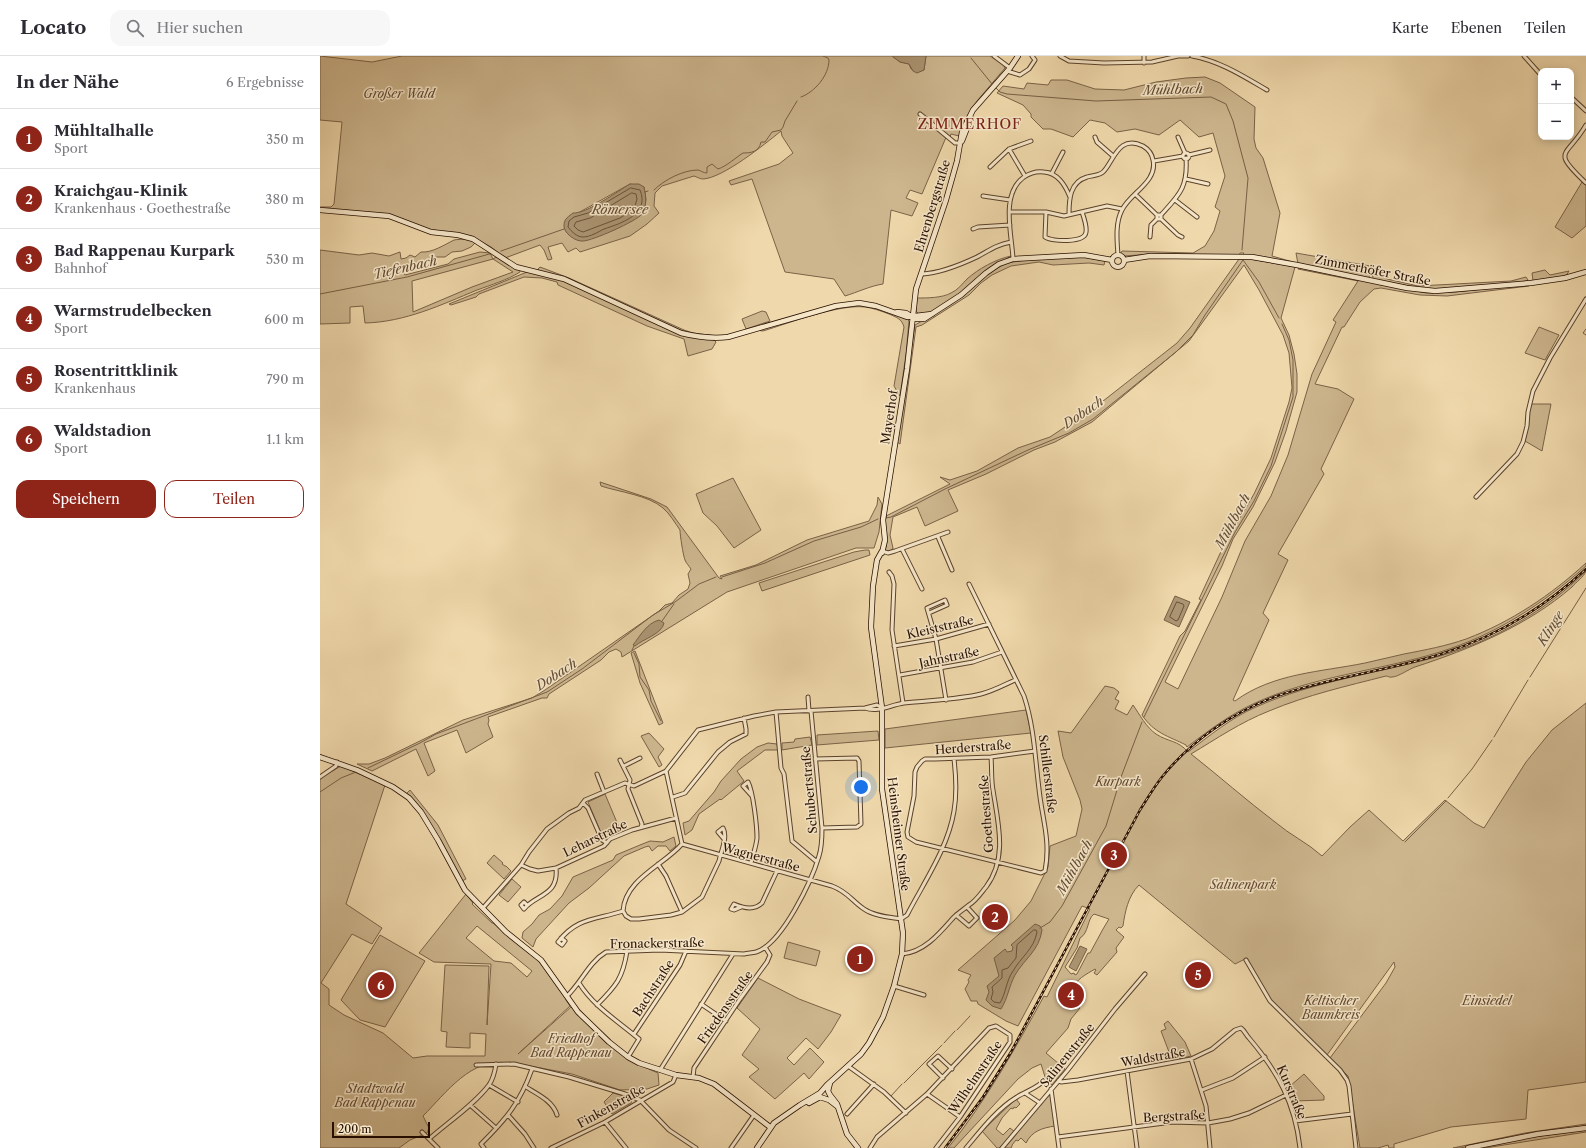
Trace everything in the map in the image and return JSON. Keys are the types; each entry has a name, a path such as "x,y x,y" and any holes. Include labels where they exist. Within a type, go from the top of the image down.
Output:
{"street":[{"path":"994,56 1009,70 1020,75 1025,72 1034,60 1032,56"},
{"name":"Ehrenbergstraße","path":"913,317 916,289 946,200 961,143 962,132 968,119 977,106 1009,70 1018,56"},
{"path":"1060,56 1077,63 1144,63 1178,56 1188,56"},
{"path":"1144,56 1144,63"},
{"path":"1192,56 1226,66 1267,90"},
{"path":"1524,56 1538,72"},
{"path":"1574,100 1586,111"},
{"path":"920,114 950,140 955,143 961,143"},
{"path":"1586,125 1566,151 1564,157 1566,164 1586,183"},
{"path":"1095,137 1097,142 1113,156"},
{"path":"1150,237 1150,227 1175,200 1186,179 1185,156 1178,137"},
{"path":"990,167 1009,149 1031,141"},
{"path":"1066,186 1070,188 1087,177 1102,173 1106,170 1113,156 1124,145 1137,144 1144,147 1149,152 1154,161 1153,173 1122,209 1118,222 1118,255"},
{"path":"1009,149 1025,176"},
{"path":"1154,161 1210,150"},
{"path":"1052,173 1063,152"},
{"path":"1013,260 1010,225 1010,200 1016,184 1025,176 1037,171 1052,173 1066,186 1070,196"},
{"path":"1186,179 1208,184"},
{"path":"1069,214 1070,196 1075,185"},
{"path":"1135,194 1178,235 1182,237"},
{"path":"983,196 1010,200"},
{"path":"1175,200 1196,217"},
{"path":"1010,212 1046,212 1064,216 1097,207 1107,206 1122,209"},
{"path":"320,210 389,216 431,232 458,235 473,239 516,266 564,279 681,333 696,337 711,338 728,337 836,306 859,303 906,313 919,320 924,319 961,295 986,272 999,264 1013,260 1084,255 1112,260"},
{"path":"1046,212 1045,237 1048,239 1065,240 1079,239 1084,236 1087,231 1082,212"},
{"path":"973,229 978,227 1010,225"},
{"path":"922,274 931,273 966,262 998,245 1011,242"},
{"path":"1112,260 1114,266 1119,268 1124,265 1122,256 1118,255"},
{"path":"1112,260 1118,255"},
{"name":"Zimmerhöfer Straße","path":"1124,260 1150,256 1252,258 1282,262 1407,288 1435,291 1531,283 1565,278 1586,272"},
{"path":"1476,498 1517,454 1523,442 1533,391 1550,358 1586,300"},
{"name":"Mayerhof","path":"883,520 907,369 913,317"},
{"name":"Heinsheimer Straße","path":"763,1122 771,1122 821,1093 869,1043 885,1011 894,986 902,954 903,933 890,856 882,789 882,708 871,627 873,586 878,557 882,551 885,540 883,520"},
{"path":"882,551 888,553 902,549 938,537 948,532"},
{"path":"938,537 952,570"},
{"path":"902,549 922,589"},
{"path":"889,572 892,576 894,584 892,630 900,675 903,703"},
{"name":"Schillerstraße","path":"969,584 1028,709 1034,735 1039,792 1048,844 1045,871 1043,873 998,862"},
{"path":"929,613 947,605 945,600 927,608 936,639 946,700"},
{"name":"Kleiststraße","path":"894,646 936,639 989,624"},
{"name":"Jahnstraße","path":"900,675 941,669 973,662 1002,652"},
{"path":"483,908 521,865 547,829 569,813 579,808 585,800 625,783 634,786 666,771 698,730 744,718 776,712 865,708 877,710 903,703 946,700 980,694 999,688 1015,680"},
{"name":"Schubertstraße","path":"766,947 784,927 803,895 817,862 821,844 822,828 808,697"},
{"path":"776,712 781,768 784,774 792,841 817,862"},
{"path":"673,797 685,793 718,752 730,742 746,734 744,718"},
{"name":"Herderstraße","path":"942,848 916,842 909,838 907,832 914,796 915,772 917,766 925,759 991,757 1035,751"},
{"path":"320,757 337,762 382,782 409,798 421,812 465,890 506,932 541,960 567,996 590,1024 609,1042 639,1062 676,1075 706,1080 714,1084 770,1127 757,1148"},
{"name":"Goethestraße","path":"902,954 907,954 929,943 956,915 977,898 995,873 998,862 999,824 992,789 991,757"},
{"path":"624,766 640,758"},
{"path":"815,759 857,758 859,761 861,824 857,827 822,828"},
{"path":"901,919 907,915 942,848 948,833 954,811 956,783 954,759"},
{"path":"620,760 630,780 628,789 642,827"},
{"path":"320,776 336,766 337,762"},
{"path":"666,771 673,797 682,844 643,877 629,894 624,902 623,911 626,916 631,919 639,919 671,915 682,912 702,897 720,856 724,839"},
{"path":"597,774 604,792"},
{"path":"751,863 757,838 752,796"},
{"path":"583,803 588,808 602,840 607,843"},
{"name":"Leharstraße","path":"521,865 538,871 556,868 604,846 610,839 632,830 676,818"},
{"name":"Wagnerstraße","path":"682,844 809,880 842,891 867,911 901,919"},
{"path":"942,848 998,862"},
{"path":"658,864 666,876 682,912"},
{"path":"527,905 548,892 555,879 556,868"},
{"path":"741,907 756,908 762,903 777,871"},
{"path":"956,915 969,926 977,918 967,907"},
{"path":"561,938 569,929 580,922 623,911"},
{"name":"Fronackerstraße","path":"567,996 580,983 599,956 606,952 660,950 721,952 733,954 756,952 766,947"},
{"name":"Friedensstraße","path":"693,1077 694,1068 769,958 770,955 766,947"},
{"path":"597,1005 617,983 625,968 627,951"},
{"name":"Bachstraße","path":"634,1034 680,965 686,951"},
{"path":"660,1070 700,1004 733,954"},
{"path":"1246,960 1270,1001 1345,1077 1349,1086 1356,1148"},
{"name":"Salinenstraße","path":"1002,1148 1145,974"},
{"path":"580,983 587,995 597,1005 639,1039 628,1056"},
{"path":"894,986 924,995"},
{"path":"700,1004 726,1021"},
{"name":"Wilhelmstraße","path":"936,1148 960,1116 1010,1042 1010,1035 996,1026 989,1028 952,1069"},
{"name":"Waldstraße","path":"1059,1080 1061,1082 1078,1080 1191,1059 1212,1049 1235,1030 1241,1028"},
{"name":"Kurstraße","path":"1241,1028 1265,1057 1278,1077 1295,1121 1300,1148"},
{"path":"870,1148 877,1137 928,1094 952,1069 938,1056 929,1064 943,1078"},
{"path":"1202,1090 1233,1078 1251,1068 1265,1057"},
{"path":"1191,1059 1206,1106 1210,1148"},
{"path":"429,1139 470,1104 489,1085 496,1064"},
{"path":"476,1065 514,1064 569,1077 640,1100 661,1122 690,1147 696,1148"},
{"path":"848,1066 874,1084 906,1113"},
{"path":"484,1148 481,1144 508,1116 518,1102 526,1087 532,1069"},
{"path":"1127,1071 1133,1127 1137,1148"},
{"name":"Finkenstraße","path":"551,1148 604,1122 673,1082 676,1075"},
{"path":"966,1148 981,1130 1012,1100 1040,1084 1044,1080"},
{"path":"828,1095 831,1081"},
{"path":"847,1114 874,1084"},
{"path":"489,1085 518,1102"},
{"path":"526,1087 548,1102 555,1109 557,1115"},
{"path":"1051,1089 1059,1148"},
{"path":"821,1093 828,1095 835,1100 847,1134 858,1148"},
{"name":"Heinsheimer Straße","path":"821,1093 828,1095"},
{"path":"1025,1093 1040,1103"},
{"path":"928,1094 960,1116"},
{"name":"Bergstraße","path":"1058,1137 1172,1122 1208,1124 1249,1113 1286,1095"},
{"path":"470,1104 496,1128"},
{"name":"Heinsheimer Straße","path":"770,1127 793,1110"},
{"path":"1295,1121 1352,1114"},
{"path":"508,1116 525,1134 534,1148"},
{"path":"732,1148 754,1116"},
{"path":"604,1122 626,1148"},
{"path":"1468,1148 1538,1134 1586,1128"},
{"path":"422,1132 438,1148"}],"green space":[{"name":"Großer Wald","path":"320,56 372,62 402,56 892,56 900,62 909,64 911,69 920,71 924,70 926,56 990,56 1003,64 1005,68 977,101 964,121 959,136 951,134 950,137 947,135 922,194 910,190 906,198 918,203 912,216 891,210 883,284 845,296 834,279 785,272 752,179 731,185 729,181 779,164 793,153 782,136 781,131 744,160 721,173 703,179 694,176 662,186 655,193 654,206 659,213 630,236 580,252 576,248 568,252 562,243 548,247 552,259 548,260 540,245 505,258 491,247 471,236 425,229 403,219 320,208 331,207 334,204 342,122 320,120","holes":["630,184 644,187 646,199 645,207 578,213"]},
{"path":"1205,77 1220,83 1255,107 1254,139 1256,148 1263,158 1280,213 1272,256 1293,263 1242,255 1244,253 1240,253 1239,255 1151,254 1124,256 1121,253 1122,251 1193,253 1205,246 1214,231 1220,211 1215,207 1225,176 1213,133 1199,137 1180,120 1159,135 1135,129 1117,132 1105,123 1090,120 1073,137 1051,129 1043,129 1031,117 1031,114 1023,105 997,93 1003,86 1024,89 1027,83 1048,85 1051,80 1067,80 1095,89 1124,90 1156,82"},
{"path":"1582,182 1586,185 1586,226 1572,238 1555,227"},
{"path":"467,238 476,242 471,247 462,251 452,252 445,257 437,257 423,263 420,268 402,271 405,275 448,264 454,259 480,252 490,253 493,259 498,256 520,270 520,272 436,307 394,320 365,323 363,306 350,307 350,323 320,324 320,250 359,255 372,253 389,256 400,252 401,259 410,255 415,257 421,252 434,250 454,240","holes":["493,259 513,272 472,287 413,312 412,281"]},
{"path":"1296,253 1370,266 1371,274 1368,278 1298,264"},
{"path":"1011,256 986,271 963,292 932,312 919,314 916,311 917,298 947,295 960,287 971,275 982,268 999,259"},
{"path":"1083,257 1105,261 1104,265 1089,263 1053,265 1039,262 1011,266 992,275 969,295 922,325 916,327 900,444 897,442 915,325 953,303 991,271 1007,263 1026,260"},
{"path":"1239,259 1251,259 1295,267 1281,318 1289,335 1294,354 1297,374 1297,392 1275,462 1253,507 1233,539 1222,566 1165,682 1178,689 1222,597 1245,541 1271,496 1288,455 1312,374 1336,322 1333,320 1358,281 1298,269 1299,267 1426,293 1456,292 1529,284 1529,286 1447,296 1420,295 1381,288 1374,289 1360,302 1344,327 1342,327 1315,384 1338,389 1354,399 1321,469 1324,474 1278,554 1288,560 1263,613 1269,620 1233,700 1235,701 1250,692 1281,679 1435,648 1466,639 1515,616 1530,607 1573,575 1586,563 1586,566 1553,593 1518,617 1480,637 1417,659 1322,680 1275,695 1253,704 1227,718 1187,747 1186,745 1156,730 1142,715 1180,636 1185,631 1201,600 1199,599 1224,545 1254,494 1271,458 1292,388 1289,353 1283,335 1244,265 1189,341 1092,422 1055,442 1034,450 986,474 948,490 958,511 925,526 917,507 893,517 890,535 893,548 891,551 885,550 887,541 885,520 886,516 950,484 940,477 950,480 977,471 1018,448 1050,437 1098,405 1177,343 1190,328"},
{"path":"540,267 569,278 684,330 716,337 698,336 680,330 631,308 539,271 538,269"},
{"path":"1372,267 1387,279 1418,286 1511,281 1526,277 1528,280 1446,290 1424,289 1373,279"},
{"path":"1545,270 1550,275 1569,271 1566,276 1533,281 1532,273"},
{"path":"527,272 556,277 690,337 714,340 716,342 712,349 688,356 684,339 647,326 558,285 557,282 542,278 524,277 479,294 476,297 451,305 449,304"},
{"path":"855,304 870,305 909,321 900,396 894,386 904,327 900,320 894,316 865,307 842,308 763,331 756,330 841,306"},
{"path":"762,311 766,312 770,321 746,329 742,319"},
{"path":"1539,327 1559,335 1545,360 1525,353"},
{"path":"1530,404 1551,404 1542,451 1525,441"},
{"path":"733,478 761,530 734,548 717,526 703,513 696,494"},
{"path":"600,482 651,499 667,507 719,578 722,579 720,576 756,565 807,540 869,521 877,505 878,497 882,504 879,532 874,548 856,548 727,592 622,657 621,652 616,649 609,652 601,660 549,694 547,698 542,698 488,717 488,724 493,737 466,753 457,730 424,743 435,771 428,776 416,749 372,771 357,764 369,764 385,758 463,720 532,698 659,611 665,605 672,603 679,595 688,589 690,583 688,574 691,569 684,557 680,530 668,513 650,500 601,486"},
{"path":"869,550 870,555 762,591 759,583 854,552"},
{"path":"1586,571 1572,587 1555,601 1517,625 1497,635 1477,644 1415,667 1394,677 1386,676 1357,683 1283,705 1249,720 1191,754 1281,827 1322,856 1369,810 1403,841 1445,800 1474,823 1484,828 1526,762 1552,730 1586,703 1586,1082 1528,1090 1526,1119 1451,1127 1394,1144 1394,1148 1389,1148 1388,1145 1378,1148 1360,1148 1348,1076 1330,1058 1386,983 1395,967 1394,962 1327,1055 1269,999 1247,958 1235,964 1139,885 1135,889 1130,899 1123,926 1116,930 1124,937 1116,948 1117,952 1097,975 1094,973 1096,970 1095,969 1076,983 1074,989 1080,992 1073,1000 1073,1007 1080,1008 1071,1019 1068,1028 1046,1053 1065,1069 1052,1085 1046,1080 1041,1064 1032,1068 1018,1079 954,1148 948,1148 975,1112 1011,1055 1044,996 1047,997 1090,909 1082,906 1018,1026 1006,1021 978,1004 977,1001 971,1001 965,989 971,975 958,970 1015,920 1031,901 1048,867 1050,846 1076,836 1082,809 1080,800 1063,757 1058,731 1071,733 1105,686 1114,688 1119,692 1115,699 1119,701 1115,709 1127,715 1133,705 1143,721 1152,731 1160,737 1177,743 1188,752 1238,716 1278,698 1301,690 1347,678 1440,656 1480,642 1537,611 1571,585","holes":["1094,914 1109,919 1077,974 1071,974 1065,967 1077,948 1080,938 1085,933 1092,916"]},
{"path":"635,651 663,723 659,725 640,683 631,653"},
{"path":"1026,710 1031,733 885,748 885,729"},
{"path":"878,731 879,740 817,745 817,735"},
{"path":"649,733 664,749 658,757 662,765 659,767 641,736"},
{"path":"810,737 812,745 782,750 782,743 794,742 795,739"},
{"path":"768,743 777,744 778,750 765,750 737,771 744,781 721,800 720,799 699,814 692,830 685,835 683,823 689,821 741,759 757,747"},
{"path":"341,766 385,785 346,904 382,928 372,944 352,934 321,983 329,989 329,1005 344,1015 383,1033 413,1058 427,1056 485,1056 486,1034 470,1033 470,1048 446,1047 447,1032 441,1031 445,965 489,966 487,1025 491,964 434,962 419,953 466,894 473,903 472,904 492,923 541,963 570,1006 518,1054 571,1007 602,1037 637,1064 658,1073 659,1085 647,1089 620,1090 572,1074 509,1062 495,1063 482,1066 471,1071 460,1079 423,1116 429,1128 427,1133 410,1140 399,1148 320,1148 320,778","holes":["477,926 532,971 527,977 511,963 494,961 466,938"]},
{"path":"410,790 438,825 466,879 462,881 437,836 406,794"},
{"path":"605,794 621,832 604,840 588,802"},
{"path":"674,837 676,846 670,851 666,846 658,846 652,851 649,846 624,856 589,888 569,903 536,939 533,947 522,938 523,932 539,915 550,909 562,896 573,877 613,860 616,855 650,841 663,842"},
{"path":"494,855 511,871 504,879 487,863"},
{"path":"512,879 521,887 508,902 499,895"},
{"path":"380,935 425,961 385,1027 360,1020 341,1000"},
{"path":"788,942 820,951 816,966 784,958"},
{"path":"758,978 799,999 841,1015 831,1032 818,1049 806,1038 787,1058 794,1065 810,1048 824,1062 809,1079 804,1073 775,1099 749,1077 759,1069 742,1055 760,1029 737,1008"},
{"path":"1168,1021 1185,1042 1191,1056 1174,1060 1171,1052 1169,1052 1161,1031 1166,1029 1164,1024"},
{"path":"1304,1074 1324,1096 1324,1100 1294,1101 1290,1086"},
{"path":"613,1093 631,1098 632,1100 631,1103 612,1114 604,1102"},
{"path":"1049,1095 1051,1096 1055,1126 1034,1133 1026,1143 1021,1138 1018,1141 1016,1140 1011,1148 1004,1148"},
{"path":"1016,1099 1020,1104 1016,1108 1011,1108 1002,1118 996,1129 1003,1135 1010,1128 1015,1132 999,1148 997,1148 982,1131"},
{"path":"1586,1124 1586,1126 1524,1135 1460,1148 1453,1148 1525,1133"},
{"path":"1586,1130 1586,1132 1485,1148 1476,1148 1525,1138"}],"water":[{"path":"892,56 926,56 924,70 917,73 913,71 909,64 900,62"},
{"name":"Römersee","path":"630,184 639,184 644,187 646,197 644,211 642,214 614,230 588,240 580,241 568,234 564,228 564,225 567,218 573,213 586,210 594,206"},
{"path":"1175,596 1190,602 1179,627 1164,620"},
{"path":"659,620 664,623 660,630 635,646 633,645 647,627"},
{"path":"1035,924 1040,926 1042,930 1038,944 1015,975 1001,1009 992,1006 986,1000 989,992 987,986 999,976 994,958 1005,949 1007,952 1012,951 1013,947 1011,945"},
{"path":"1080,946 1087,949 1076,971 1069,967"}],"waterway":[{"name":"Tiefenbach","path":"801,97 816,87 824,77 829,60 823,56"},
{"name":"Mühlbach","path":"971,58 992,84"},
{"name":"Mühlbach","path":"996,88 1000,92 1007,94 1096,101 1211,97 1226,104 1233,121 1248,178 1242,250"},
{"name":"Tiefenbach","path":"654,190 668,179 680,174 692,170 707,173 707,167 712,164 718,169 743,153 757,150 761,142 765,142 772,132 781,130 797,101"},
{"name":"Tiefenbach","path":"501,251 564,229"},
{"name":"Tiefenbach","path":"320,294 407,277 493,253"},
{"name":"Dobach","path":"886,518 891,517 945,489 1028,450 1069,433 1093,419 1176,352 1193,335 1243,260 1259,282 1279,318"},
{"name":"Mühlbach","path":"1144,717 1235,532 1254,501 1271,466 1293,397 1293,360 1289,340 1282,324"},
{"path":"1586,329 1583,333 1586,335"},
{"name":"Dobach","path":"722,577 765,563 814,541 861,527 878,519"},
{"name":"Dobach","path":"368,768 436,734 547,692 582,669 653,615 675,602 699,584 716,577"},
{"name":"Klinge","path":"1530,677 1586,588"},
{"path":"662,621 674,604"},
{"path":"632,650 634,646"},
{"path":"634,653 639,664 640,677 649,690 651,701 661,721"},
{"name":"Klinge","path":"1494,737 1528,680"},
{"name":"Mühlbach","path":"1040,928 1050,922 1062,906 1106,826 1121,777 1142,722"},
{"name":"Klinge","path":"1448,798 1472,769 1492,740"},
{"name":"Dobach","path":"320,792 341,778 356,772"},
{"name":"Klinge","path":"1405,842 1446,801"},
{"name":"Mühlbach","path":"957,1030 970,1016"},
{"name":"Mühlbach","path":"944,1043 955,1031"},
{"name":"Mühlbach","path":"904,1083 942,1045"},
{"name":"Mühlbach","path":"891,1096 902,1084"}],"railway":[{"path":"945,1148 983,1097 1011,1052 1140,810 1162,777 1186,751 1229,719 1245,710 1277,696 1297,689 1421,660 1481,639 1536,609 1586,569"}],"place":[{"name":"Bad Rappenau Kurpark","path":"1114,855"},
{"name":"Kraichgau-Klinik","path":"995,917"},
{"name":"Mühltalhalle","path":"860,959"},
{"name":"Rosentrittklinik","path":"1198,975"},
{"name":"Waldstadion","path":"381,985"},
{"name":"Warmstrudelbecken","path":"1071,995"}],"district":[{"name":"ZIMMERHOF","path":"970,124"}],"park label":[{"name":"Kurpark","path":"1118,781"},
{"name":"Salinenpark","path":"1243,884"},
{"name":"Einsiedel","path":"1487,1000"},
{"name":"Keltischer Baumkreis","path":"1331,1007"},
{"name":"Friedhof Bad Rappenau","path":"571,1045"},
{"name":"Stadtwald Bad Rappenau","path":"375,1095"}]}
